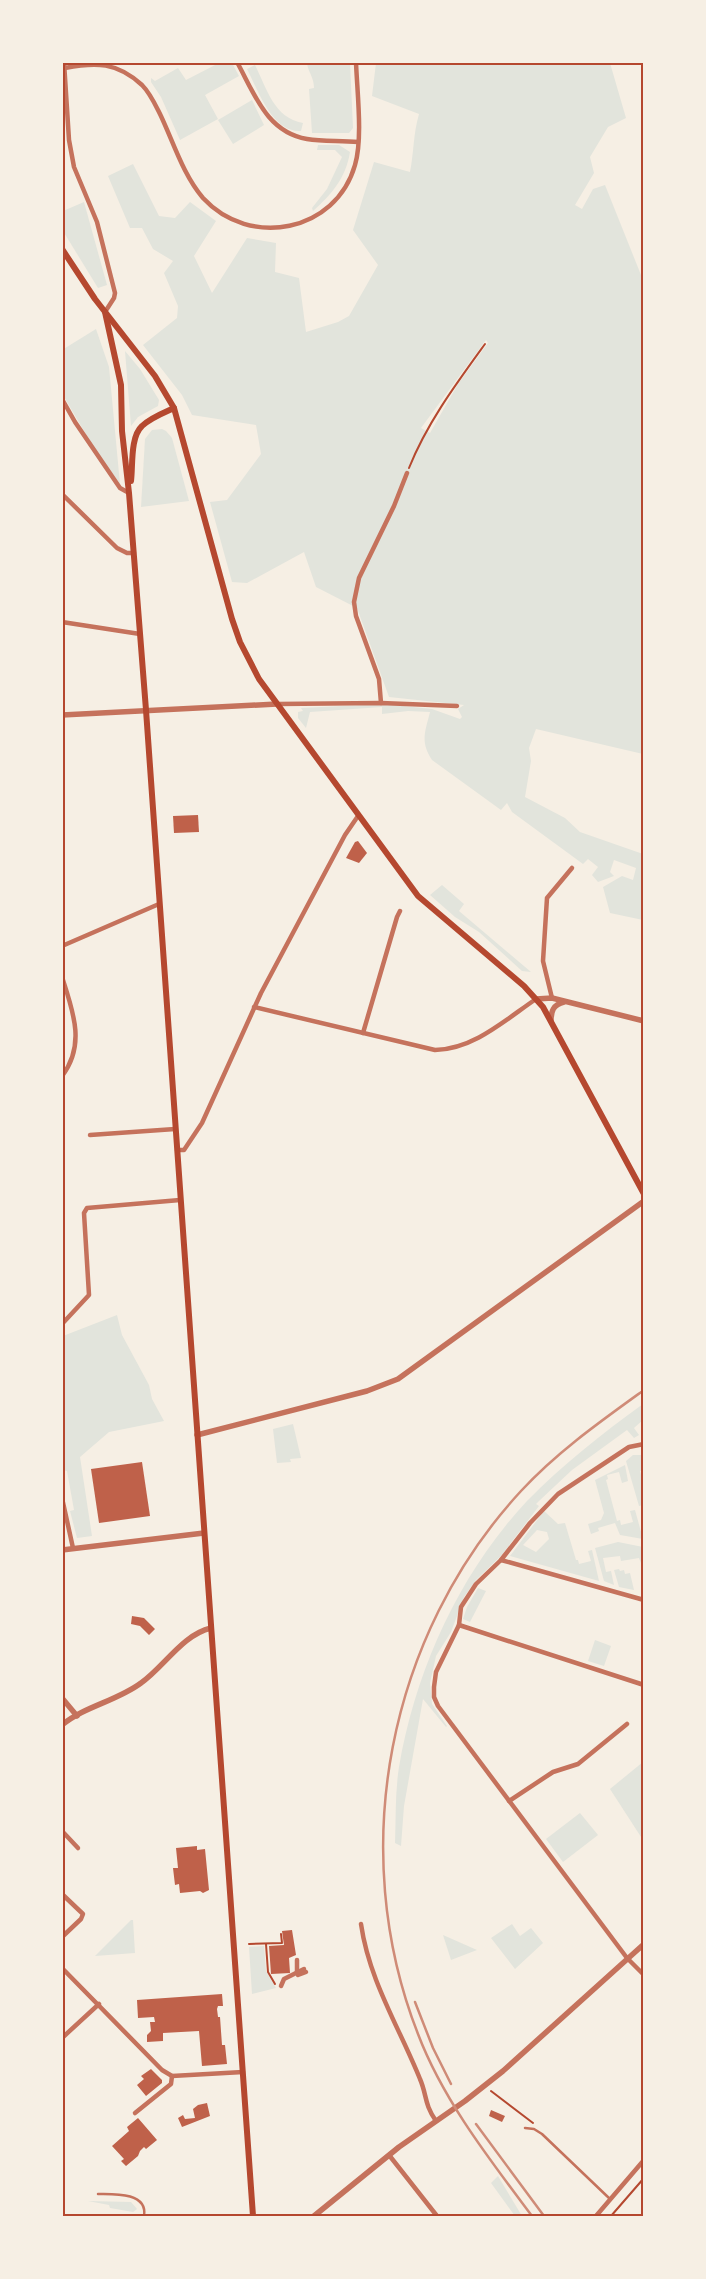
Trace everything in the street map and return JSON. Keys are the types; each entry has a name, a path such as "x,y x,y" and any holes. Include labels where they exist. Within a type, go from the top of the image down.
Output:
{"main road":[{"path":"62,249 104,312 155,376 174,408 236,630 251,665 277,704 418,896 536,998 552,1021 644,1194"},
{"path":"104,312 118,364 121,385 122,431 130,493 253,2216"},
{"path":"130,493 134,446 139,429 150,420 174,408"}],"street":[{"path":"64,62 69,140 74,167 97,222 115,293 114,298 104,312"},
{"path":"237,62 265,115 287,133 308,139 358,142"},
{"path":"65,68 86,64 110,66 131,76 144,87 152,99 197,190 204,199 224,216 251,226 289,227 318,216 330,207 343,191 350,178 357,155 358,142 356,62"},
{"path":"62,399 75,422 120,488 130,493"},
{"path":"381,703 379,679 356,616 354,602 359,578 394,506 407,473"},
{"path":"62,494 117,548 127,553 134,553"},
{"path":"62,622 140,634"},
{"path":"62,714 277,704 381,703 457,706"},
{"path":"177,1150 184,1150 202,1123 254,1007 345,835 354,819 358,816"},
{"path":"552,998 551,988 542,961 548,898 572,868"},
{"path":"62,946 159,904"},
{"path":"363,1033 396,917 400,911"},
{"path":"62,977 74,1014 76,1038 71,1063 62,1076"},
{"path":"254,1007 435,1050 450,1050 482,1036 536,998 552,998 644,1020"},
{"path":"552,1021 552,1010 555,1006 564,1002"},
{"path":"90,1135 175,1129"},
{"path":"62,1324 87,1298 90,1291 84,1213 87,1208 180,1200"},
{"path":"197,1435 367,1391 398,1380 644,1201"},
{"path":"644,1444 629,1447 558,1494 530,1523 501,1560 476,1584 461,1607 459,1626 436,1672 434,1687 434,1697 438,1706 627,1958 644,1975"},
{"path":"62,1498 73,1548"},
{"path":"62,1550 204,1533"},
{"path":"501,1560 644,1600"},
{"path":"459,1626 644,1686"},
{"path":"62,1726 77,1716 142,1683 193,1637 202,1630 210,1628"},
{"path":"62,1698 77,1716"},
{"path":"509,1801 553,1772 578,1764 626,1724"},
{"path":"62,1831 78,1848"},
{"path":"62,1894 83,1914 81,1920 62,1937"},
{"path":"361,1924 364,1945 372,1973 420,2078 427,2108 436,2121"},
{"path":"314,2216 389,2156 503,2071 644,1944"},
{"path":"295,1975 298,1970 297,1960"},
{"path":"62,1968 162,2070 172,2076 243,2072"},
{"path":"280,1987 284,1979 305,1971"},
{"path":"62,2038 99,2004"},
{"path":"135,2113 171,2084 172,2076"},
{"path":"389,2156 437,2216"},
{"path":"596,2216 644,2160"}],"lane":[{"path":"525,2128 534,2129 542,2134 610,2199"},
{"path":"98,2194 126,2195 134,2198 141,2203 144,2209 144,2216"}],"path":[{"path":"407,473 416,450 442,404 485,344"},
{"path":"248,1944 282,1943 281,1934"},
{"path":"266,1944 268,1972 280,1987"},
{"path":"491,2091 534,2124"},
{"path":"611,2216 644,2178"}],"shaded area":[{"path":"219,63 232,63 239,76 205,95 218,119 180,140 161,97 151,82 151,78 155,81 178,68 186,80"},
{"path":"307,63 350,63 353,128 349,133 312,133 309,89 314,88 314,84"},
{"path":"376,63 610,63 626,118 608,127 590,157 594,173 575,205 582,209 593,189 605,185 643,280 643,754 536,729 529,748 531,761 525,797 565,818 580,832 643,854 643,920 610,913 603,887 622,876 633,880 636,868 614,860 610,872 614,876 598,882 592,875 598,867 588,859 583,864 512,812 507,803 501,810 432,760 428,754 425,742 425,731 430,712 408,711 382,714 382,707 310,712 306,728 298,718 298,712 303,711 301,708 384,704 432,709 460,719 462,717 458,709 464,705 389,697 357,608 316,587 304,552 247,583 232,582 210,502 227,500 261,454 256,425 192,415 182,395 143,345 177,318 178,306 164,273 173,261 153,249 142,228 130,228 108,176 133,164 159,216 175,218 190,202 216,221 194,256 212,293 247,238 276,243 275,272 299,278 306,332 338,322 349,316 378,265 353,230 374,162 410,172 419,114 372,96","holes":["486,340 488,343 458,384 430,433 421,428"]},
{"path":"255,65 278,109 293,120 303,123 301,131 291,130 282,125 267,109 247,69"},
{"path":"252,100 264,125 233,144 218,120"},
{"path":"318,145 339,145 350,152 345,170 337,185 313,211 312,208 327,189 342,157 335,150 317,150"},
{"path":"84,202 107,285 98,288 63,231 63,211"},
{"path":"96,329 109,367 120,484 91,443 63,395 62,350"},
{"path":"125,351 140,369 159,400 158,406 138,417 131,426"},
{"path":"162,429 172,438 189,501 141,507 145,439 152,430"},
{"path":"442,885 464,904 459,911 531,972 522,971 479,932 455,917 430,895"},
{"path":"117,1315 122,1335 149,1385 152,1399 164,1421 109,1432 80,1457 92,1536 77,1538 70,1511 74,1510 67,1471 63,1470 63,1336"},
{"path":"643,1404 643,1420 634,1428 639,1435 634,1438 627,1430 572,1470 536,1504 539,1506 501,1556 476,1580 464,1597 451,1632 436,1656 430,1683 432,1704 447,1726 423,1699 404,1806 401,1846 395,1843 398,1776 407,1730 429,1659 461,1591 503,1529 527,1501 583,1450"},
{"path":"293,1424 301,1458 290,1459 291,1462 277,1463 273,1429"},
{"path":"633,1455 643,1455 643,1470 640,1471 643,1482 643,1505 639,1506 626,1461"},
{"path":"625,1465 628,1481 622,1483 619,1472 607,1475 608,1479 606,1480 617,1521 620,1520 621,1525 633,1522 630,1511 635,1510 643,1539 620,1535 615,1523 598,1528 599,1531 591,1534 588,1524 601,1520 604,1513 595,1480"},
{"path":"544,1511 558,1524 565,1523 576,1560 578,1560 579,1564 591,1561 588,1551 592,1550 599,1581 510,1556","holes":["537,1530 547,1532 549,1539 536,1552 523,1545"]},
{"path":"618,1542 643,1547 643,1562 641,1563 639,1558 621,1561 620,1556 603,1558 606,1572 611,1571 614,1585 604,1581 595,1548"},
{"path":"619,1569 620,1571 624,1570 625,1574 630,1573 634,1590 619,1587 614,1570"},
{"path":"478,1588 486,1591 470,1622 463,1619 467,1607"},
{"path":"595,1640 611,1646 604,1666 588,1661"},
{"path":"643,1762 643,1840 610,1789"},
{"path":"580,1813 598,1835 563,1862 546,1839"},
{"path":"133,1920 135,1953 95,1956"},
{"path":"512,1924 520,1936 531,1928 543,1943 515,1969 491,1938"},
{"path":"443,1935 477,1950 451,1960"},
{"path":"264,1946 266,1971 276,1988 252,1994 249,1947"},
{"path":"498,2176 522,2216 515,2216 491,2183"},
{"path":"88,2201 131,2202 137,2209 133,2212 110,2208 109,2205"}],"building":[{"path":"198,815 199,832 174,833 173,816"},
{"path":"358,841 367,853 359,863 346,858 355,842"},
{"path":"142,1462 150,1516 99,1523 91,1469"},
{"path":"132,1616 144,1618 155,1629 149,1635 140,1626 131,1624"},
{"path":"197,1846 197,1850 205,1849 209,1890 203,1893 200,1891 180,1893 179,1884 175,1885 173,1868 178,1868 176,1848"},
{"path":"292,1930 296,1955 289,1958 290,1973 271,1974 269,1946 284,1945 282,1931"},
{"path":"222,1994 223,2006 218,2006 217,2009 218,2017 220,2017 222,2045 225,2045 227,2064 202,2066 199,2031 163,2033 163,2041 147,2042 147,2035 151,2031 150,2022 155,2022 154,2017 138,2018 137,2000"},
{"path":"151,2069 162,2080 162,2083 146,2096 137,2085 144,2079 141,2076"},
{"path":"207,2103 210,2116 182,2127 178,2118 183,2115 185,2119 195,2118 193,2109 198,2105"},
{"path":"491,2110 505,2116 502,2122 489,2116"},
{"path":"138,2118 157,2140 146,2149 144,2147 138,2156 126,2166 121,2161 124,2159 112,2146 129,2131 127,2127"}],"railway":[{"path":"532,2216 469,2129 440,2082 418,2034 396,1964 385,1892 384,1819 393,1748 411,1678 439,1611 475,1548 521,1491 549,1463 644,1390"},
{"path":"415,2002 433,2048 451,2084"},
{"path":"476,2124 544,2216"}]}
